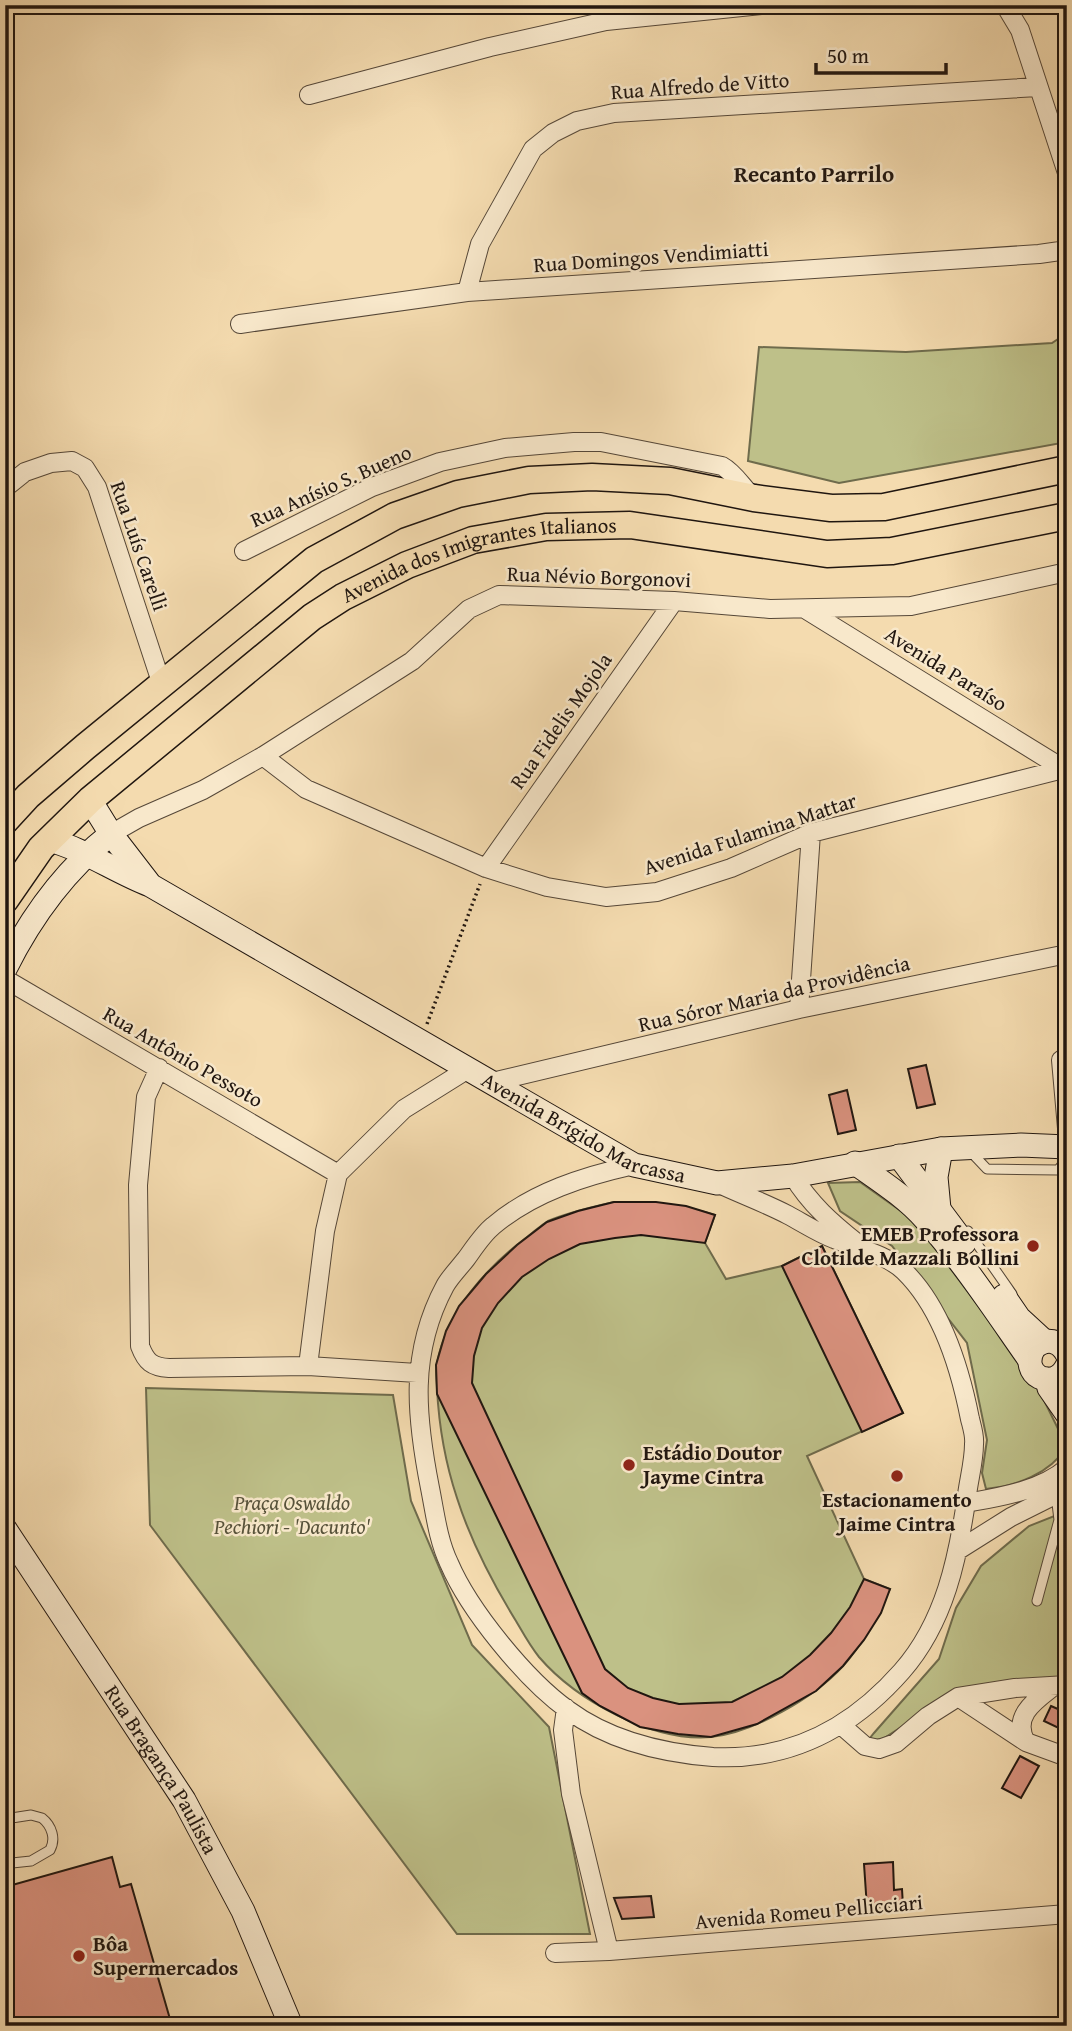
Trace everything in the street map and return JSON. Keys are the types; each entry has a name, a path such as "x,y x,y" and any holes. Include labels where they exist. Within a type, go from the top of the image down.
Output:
{"main road":[{"path":"5,821 28,796 85,747 314,561 395,516 458,494 528,480 592,477 670,481 754,498 831,508 884,507 1067,469"},
{"name":"Avenida dos Imigrantes Italianos","path":"5,900 34,857 90,800 312,617 343,597 407,565 473,540 546,527 630,525 827,554 892,551 1067,516"},
{"path":"312,617 328,599 334,587 331,576 314,561"}],"street":[{"path":"309,95 490,47 606,21 725,6 761,5"},
{"path":"1005,5 1020,30 1067,173"},
{"name":"Rua Alfredo de Vitto","path":"467,292 480,244 533,149 552,133 577,121 614,113 1038,87"},
{"name":"Rua Domingos Vendimiatti","path":"240,324 467,292 1039,254 1060,251 1067,247"},
{"name":"Rua Anísio S. Bueno","path":"244,551 372,487 440,462 524,445 601,442 722,466 731,471 738,483 754,498"},
{"name":"Rua Luís Carelli","path":"5,488 25,472 51,463 72,461 85,468 97,487 162,685"},
{"name":"Rua Névio Borgonovi","path":"111,834 139,818 203,790 263,757 412,661 469,609 499,595 674,601 770,609 911,606 1067,572"},
{"name":"Rua Fidelis Mojola","path":"486,868 674,601"},
{"name":"Avenida Paraíso","path":"805,609 1065,769"},
{"name":"Avenida Fulamina Mattar","path":"263,757 306,789 486,868 547,887 606,897 657,892 731,868 811,833 1065,769"},
{"name":"Avenida Brígido Marcassa","path":"90,800 111,834 150,885"},
{"path":"799,1009 811,833"},
{"path":"5,969 21,937 64,878 85,855 111,834"},
{"name":"Avenida Brígido Marcassa","path":"49,841 68,845 121,874 150,885 634,1165 717,1183 793,1176 941,1149 1067,1147"},
{"name":"Rua Sóror Maria da Providência","path":"492,1082 799,1009 1067,954"},
{"name":"Rua Antônio Pessoto","path":"5,979 338,1174"},
{"path":"1061,1060 1067,1128"},
{"path":"159,1068 146,1097 138,1185 140,1346 145,1360 156,1367 308,1366 417,1373"},
{"path":"308,1366 324,1231 338,1174 404,1109 468,1069"},
{"path":"1067,1140 1067,1147"},
{"path":"941,1149 936,1177 944,1216"},
{"path":"900,1156 1019,1318 1057,1360"},
{"path":"855,1163 926,1219 974,1280 1057,1360"},
{"path":"634,1165 587,1176 564,1185 531,1200 491,1227 446,1285 429,1326 417,1373 419,1422 439,1536 449,1564 472,1606 533,1680 566,1709 593,1726 624,1740 667,1752 714,1757 761,1754 799,1747 841,1725 876,1698 913,1657 925,1641 946,1595 966,1503 975,1441 965,1392 941,1326 902,1268 868,1251 830,1238 788,1215 717,1183"},
{"path":"793,1176 824,1216 868,1251"},
{"path":"1057,1360 1049,1388 1067,1414"},
{"path":"966,1503 1007,1496 1039,1484 1067,1468"},
{"path":"957,1550 1011,1517 1061,1492"},
{"name":"Rua Bragança Paulista","path":"5,1529 184,1800 243,1911 291,2026"},
{"path":"841,1725 865,1746 879,1749 896,1743 928,1716 958,1697 1015,1688 1061,1685"},
{"path":"1026,1742 1020,1727 1028,1706 1061,1685"},
{"path":"958,1697 1026,1742 1067,1758"},
{"path":"566,1709 563,1730 571,1794 609,1951"},
{"name":"Avenida Romeu Pellicciari","path":"555,1952 609,1951 1067,1914"}],"lane":[{"path":"966,1147 987,1169 1058,1170 1067,1159"},
{"path":"1037,1601 1059,1520 1061,1492"},
{"path":"5,1819 31,1815 42,1818 52,1831 53,1841 50,1850 31,1861 12,1863 5,1858"}],"path":[{"path":"420,1043 486,868"}],"green space":[{"path":"1067,333 1067,442 839,483 748,461 759,347 906,352 1052,343"},
{"path":"860,1182 915,1221 1035,1382 1067,1447 1042,1471 1021,1482 986,1489 982,1473 987,1440 967,1343 892,1246 840,1211 828,1183"},
{"name":"Estádio Doutor Jayme Cintra","path":"614,1202 665,1204 715,1215 705,1243 726,1279 782,1266 822,1246 903,1413 807,1456 864,1579 890,1589 875,1619 843,1666 816,1690 764,1721 728,1734 688,1737 640,1725 594,1703 555,1673 530,1644 483,1561 463,1514 446,1458 439,1417 436,1366 442,1344 459,1308 497,1262 545,1223 572,1212"},
{"name":"Praça Oswaldo Pechiori - 'Dacunto'","path":"146,1388 393,1395 411,1501 472,1645 549,1727 590,1934 457,1934 150,1525"},
{"path":"1067,1511 1067,1678 954,1693 875,1744 870,1738 939,1659 956,1608 981,1566 1029,1526"}],"building":[{"path":"926,1065 935,1104 917,1108 908,1069"},
{"path":"847,1090 856,1130 838,1134 829,1095"},
{"path":"614,1202 656,1202 686,1206 715,1215 705,1243 641,1235 580,1244 549,1259 522,1277 498,1303 482,1328 474,1356 472,1383 605,1669 628,1688 653,1698 679,1704 732,1702 782,1677 810,1655 850,1607 864,1579 890,1589 881,1613 864,1640 843,1666 816,1691 757,1724 711,1737 640,1727 600,1706 582,1693 437,1394 436,1365 446,1331 459,1306 486,1274 547,1222"},
{"path":"822,1246 903,1413 862,1432 782,1266"},
{"path":"1051,1706 1067,1713 1067,1732 1044,1721"},
{"path":"1020,1756 1039,1766 1021,1798 1002,1788"},
{"name":"Bôa Supermercados","path":"112,1857 120,1887 131,1884 172,2026 13,2026 5,1999 5,1887"},
{"path":"893,1862 894,1890 902,1889 903,1906 867,1908 864,1864"},
{"path":"651,1896 654,1917 622,1919 614,1898"}],"place":[{"name":"EMEB Professora Clotilde Mazzali Bollini","path":"1033,1246"},
{"name":"Estádio Doutor Jayme Cintra","path":"629,1465"},
{"name":"Estacionamento Jaime Cintra","path":"897,1476"},
{"name":"Bôa Supermercados","path":"79,1956"}],"district":[{"name":"Recanto Parrilo","path":"814,174"}]}
